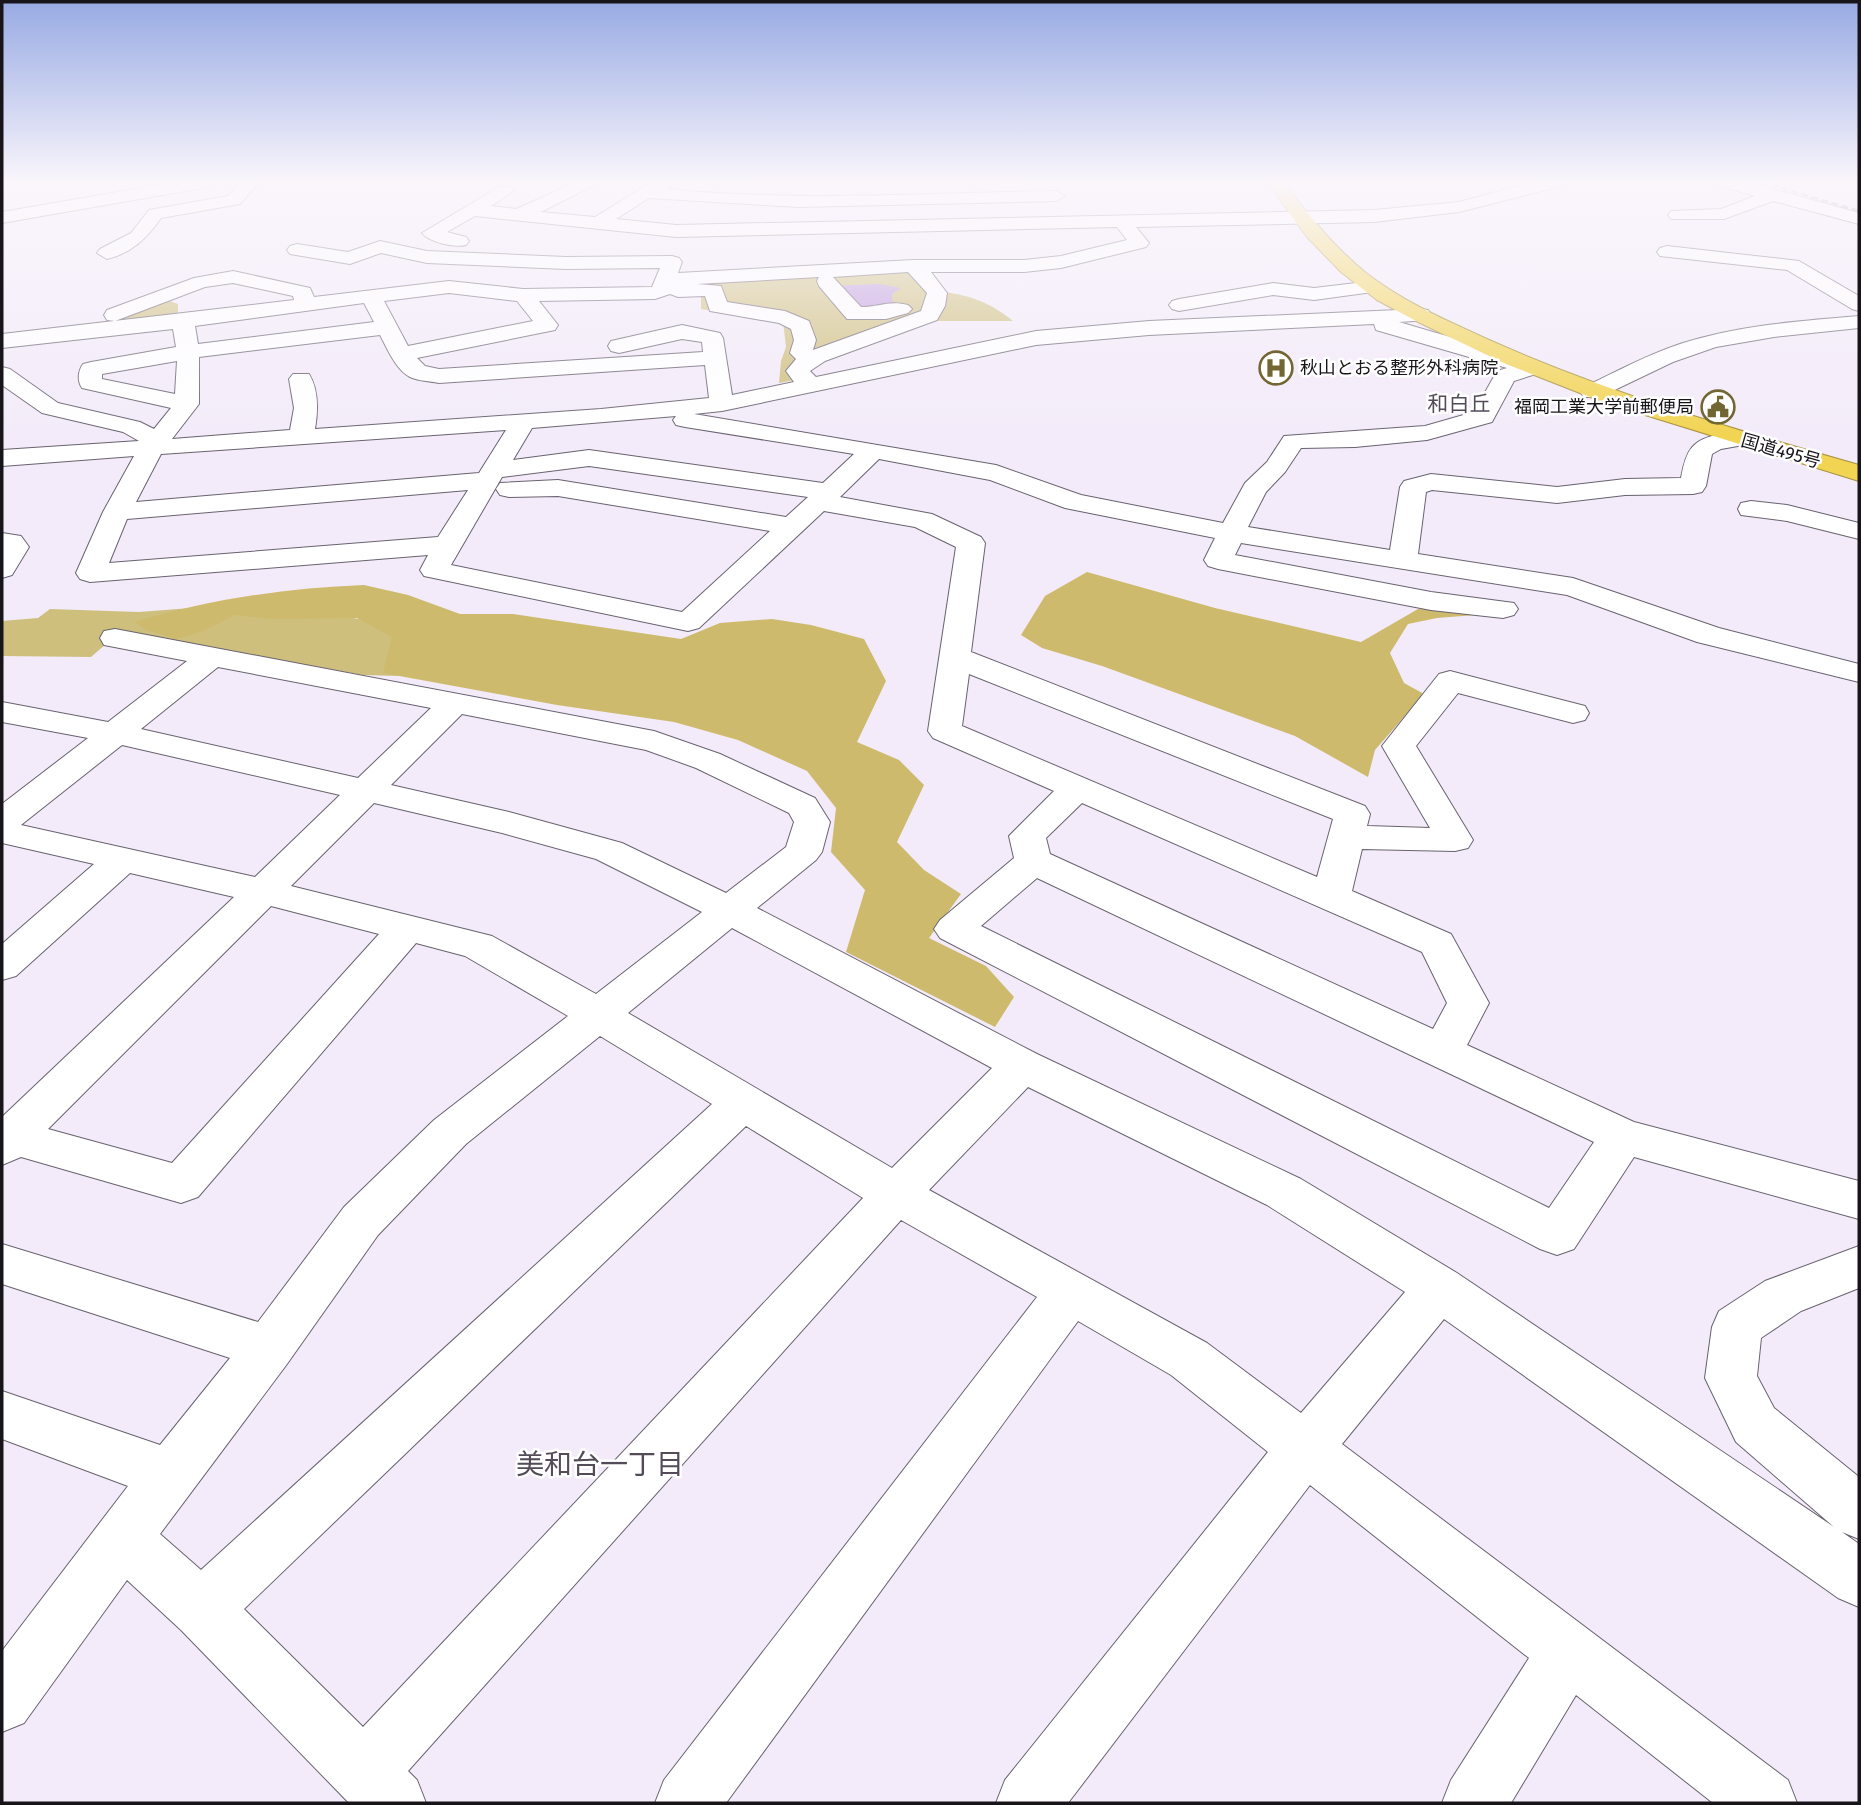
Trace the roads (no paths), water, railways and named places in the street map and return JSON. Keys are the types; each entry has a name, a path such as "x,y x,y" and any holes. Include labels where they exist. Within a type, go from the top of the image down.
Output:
{"highway":[{"name":"国道495号","path":"1349,266 1375,288 1420,315 1531,368 1592,392 1859,473"}],"street":[{"path":"449,287 456,266"},
{"path":"662,286 670,266"},
{"path":"815,287 958,266"},
{"path":"975,266 1030,266"},
{"path":"1794,266 1859,305"},
{"path":"810,385 797,371 812,358 882,330 924,319 932,312 937,296 935,284 918,270"},
{"path":"99,331 106,318 201,282 233,277 303,292 305,305"},
{"path":"662,286 714,290 717,307 785,317 801,326 805,340 801,353 812,358"},
{"path":"2,341 449,287 523,295 662,286 829,286 855,314 886,313 890,308 932,312"},
{"path":"801,326 817,319 815,287"},
{"path":"1179,304 1273,289 1314,294 1375,288 1385,301 1380,307 1341,320"},
{"path":"401,355 547,325 523,295"},
{"path":"371,296 401,355 417,372 439,376 715,358 722,404"},
{"path":"2,458 154,444 301,437 601,416 722,404 1036,338 1149,328 1420,315"},
{"path":"1341,320 1405,329 1531,368"},
{"path":"183,321 188,352 187,404 154,444 117,512 90,573 447,545"},
{"path":"1592,392 1669,356 1707,343 1801,326 1859,322"},
{"path":"187,404 90,383 91,369 188,352 389,327"},
{"path":"1503,609 1432,601 1218,560 1254,489 1276,467 1293,440 1355,439 1427,433 1483,417 1505,376 1531,368"},
{"path":"2,374 50,408 131,427 154,444"},
{"path":"301,379 306,408 301,437"},
{"path":"601,416 607,421 628,424 690,420 873,451 996,473 1074,502 1232,533 1573,587 1708,635 1859,673"},
{"path":"524,421 434,570 688,622 873,451"},
{"path":"1403,559 1413,487 1430,482 1557,495 1625,487 1693,486 1698,453 1710,443 1740,439"},
{"path":"117,512 489,479 589,458 825,497 922,520 971,543 945,731 1437,943 1468,1003 1442,1053"},
{"path":"489,479 531,490 558,488 791,526"},
{"path":"1751,509 1787,513 1859,531"},
{"path":"2,541 11,542 15,547 2,569"},
{"path":"2,1701 170,1475 269,1348 361,1221 450,1132 803,852 812,821 802,806 708,761 654,741 115,638"},
{"path":"2,822 213,656"},
{"path":"955,657 1352,814 1331,897"},
{"path":"1346,837 1455,840 1399,746 1450,681 1573,713"},
{"path":"5,1139 456,703"},
{"path":"2,712 115,733 366,790 509,823 609,851 731,911 1022,1065 1284,1192 1439,1288 1854,1559"},
{"path":"1033,861 1027,836 1076,789"},
{"path":"2,832 263,891 478,946 744,1101 896,1194 1189,1359 1765,1803"},
{"path":"2,966 123,859"},
{"path":"1033,861 1623,1136 1859,1200"},
{"path":"1033,861 954,929 1557,1235 1623,1136"},
{"path":"5,1139 181,1184 407,928"},
{"path":"124,1540 202,1609 379,1788 896,1194 1022,1065"},
{"path":"202,1609 744,1101"},
{"path":"2,1264 269,1348"},
{"path":"1859,1266 1783,1296 1737,1327 1731,1378 1755,1425 1859,1512"},
{"path":"1028,1803 1306,1447 1439,1288"},
{"path":"687,1803 1072,1291"},
{"path":"2,1415 170,1475"},
{"path":"1474,1803 1568,1652"}],"place":[{"name":"秋山とおる整形外科病院","path":"1276,368"},
{"name":"福岡工業大学前郵便局","path":"1718,407"}],"district":[{"name":"和白丘","path":"1459,404"},
{"name":"美和台一丁目","path":"600,1464"}]}
